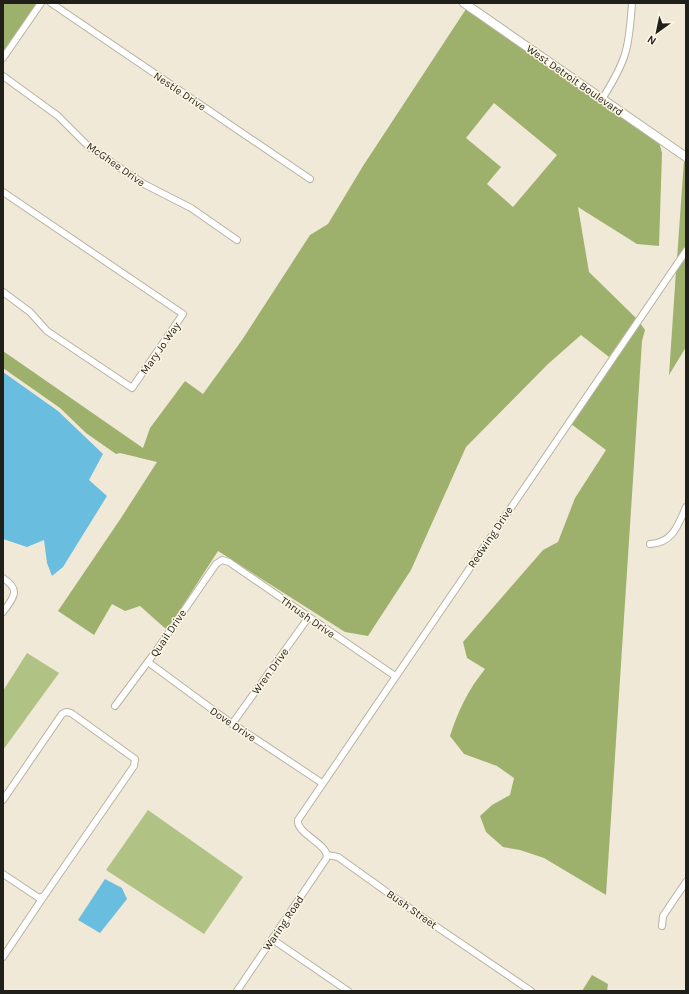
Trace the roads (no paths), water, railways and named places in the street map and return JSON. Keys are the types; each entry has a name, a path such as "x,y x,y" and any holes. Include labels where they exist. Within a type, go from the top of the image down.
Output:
{"street":[{"path":"3,58 41,3"},
{"name":"Nestle Drive","path":"51,3 310,179"},
{"name":"West Detroit Boulevard","path":"464,3 686,157"},
{"path":"602,99 618,74 628,50 632,3"},
{"name":"McGhee Drive","path":"3,76 58,116 89,146 144,184 191,208 237,240"},
{"name":"Mary Jo Way","path":"3,192 183,314 132,388 47,331 30,312 3,292"},
{"name":"Redwing Drive","path":"298,825 298,820 322,782 686,251"},
{"path":"650,544 666,540 674,533 686,507"},
{"name":"Thrush Drive","path":"222,560 229,562 394,676"},
{"name":"Quail Drive","path":"115,706 148,662 216,564 222,560"},
{"path":"3,578 15,589 15,595 3,612"},
{"name":"Wren Drive","path":"232,724 308,618"},
{"name":"Dove Drive","path":"148,662 232,724 322,782"},
{"path":"3,800 62,714 66,712 70,713 135,759 134,766 3,957"},
{"name":"Bush Street","path":"298,825 325,850 327,855 338,857 412,910 532,991"},
{"name":"Waring Road","path":"237,991 326,859 327,855"},
{"path":"3,874 39,898 44,896"},
{"path":"662,926 664,916 686,882"},
{"path":"272,939 348,991"}],"water":[{"path":"3,372 58,411 103,454 89,480 107,496 63,567 52,576 47,563 44,540 27,547 3,539"},
{"path":"105,879 122,888 127,899 100,933 78,920"}]}
